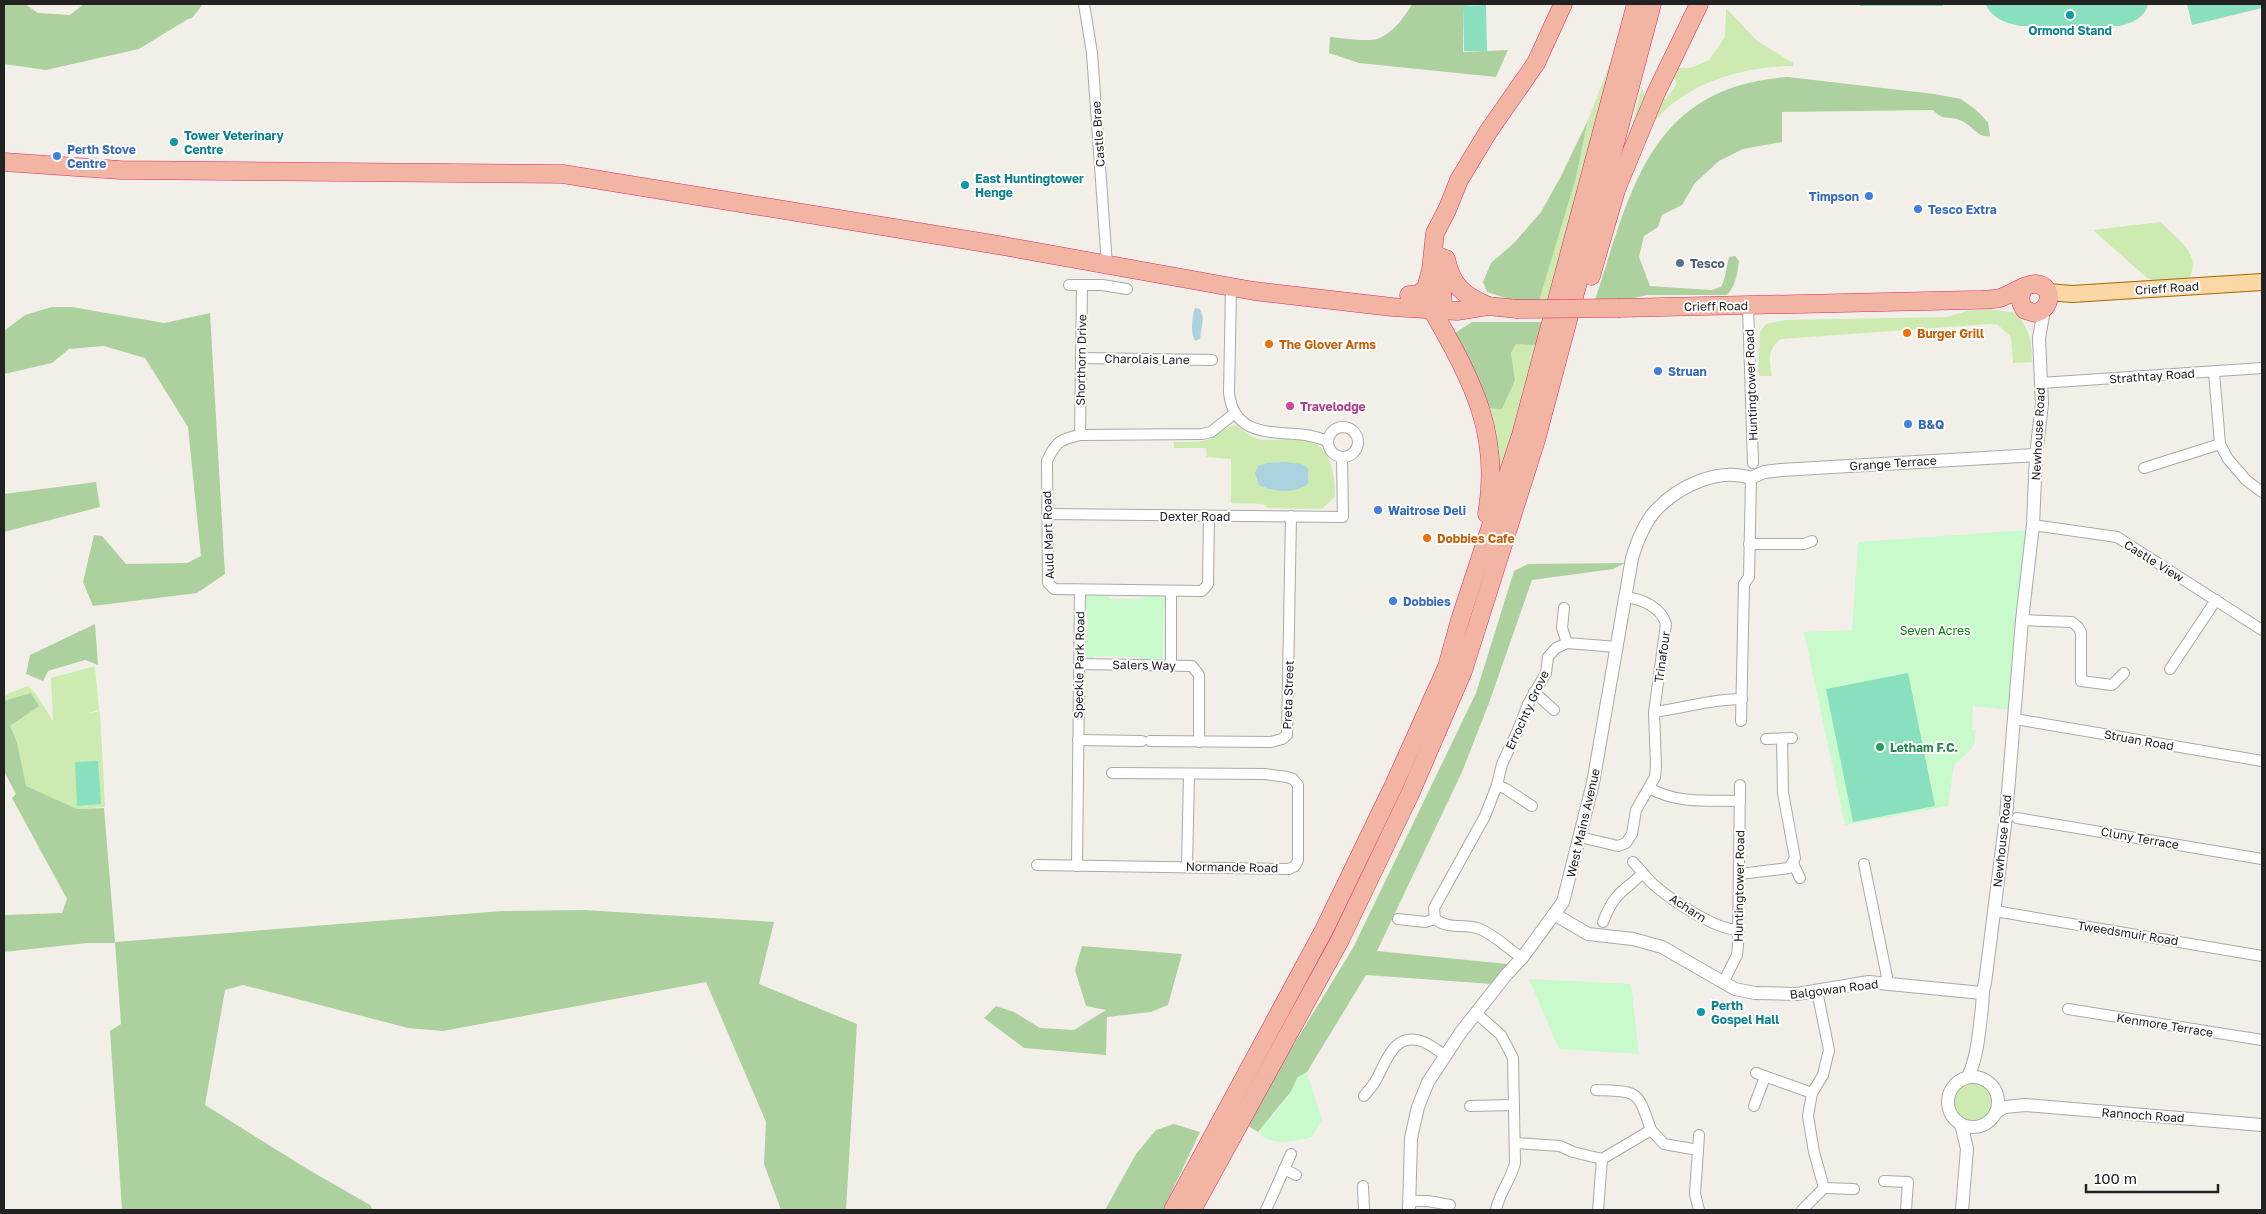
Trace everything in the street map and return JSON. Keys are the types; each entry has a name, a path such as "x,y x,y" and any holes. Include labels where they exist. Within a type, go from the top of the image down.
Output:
{"highway":[{"path":"1436,299 1441,240 1448,210 1459,180 1488,132 1536,63 1563,4"},
{"path":"1173,1210 1324,930 1394,785 1447,667 1460,620 1521,435 1636,4"},
{"path":"1536,440 1652,4"},
{"path":"1192,1210 1340,940 1410,794 1463,671 1536,440 1574,330 1616,190 1656,93 1699,4"},
{"path":"4,162 81,169 562,174 989,243 1231,288 1392,307 1436,299"},
{"path":"1448,210 1435,233 1436,299 1478,401 1491,449 1490,496 1477,573"},
{"path":"1441,240 1449,272 1458,287 1470,298 1488,306"},
{"path":"2037,284 2038,305 2020,297 2024,288 2037,284"},
{"name":"Crieff Road","path":"1998,299 2024,288"},
{"path":"1330,299 1409,295 1436,299"},
{"name":"Crieff Road","path":"1436,299 1457,311 1488,306 1517,309 1620,308 1998,299 2038,305"}],"main road":[{"name":"Crieff Road","path":"2038,305 2072,294 2262,282"}],"street":[{"name":"Castle Brae","path":"1084,4 1092,53 1107,265"},
{"path":"1069,285 1102,285 1127,289"},
{"name":"Shorthorn Drive","path":"1080,434 1082,286"},
{"path":"1231,288 1229,393 1230,404 1235,413 1248,426 1257,430 1308,435 1327,440"},
{"name":"Newhouse Road","path":"1968,1077 1976,1061 1983,1003 1982,992 1986,983 1995,911 2015,719 2022,620 2033,525 2036,455 2042,404 2038,305"},
{"name":"Huntingtower Road","path":"1748,306 1753,463"},
{"name":"Charolais Lane","path":"1082,358 1212,360"},
{"name":"Strathtay Road","path":"2041,383 2262,368"},
{"path":"2214,372 2220,444 2228,459 2240,473 2262,492"},
{"name":"Auld Mart Road","path":"1209,516 1208,584 1202,591 1054,589 1048,583 1047,461 1054,445 1068,437 1080,434 1202,434 1211,432 1235,413"},
{"path":"1344,426 1353,430 1358,439 1356,448 1350,455 1342,457 1330,450 1327,440 1335,429 1344,426"},
{"path":"2144,468 2220,444"},
{"name":"Grange Terrace","path":"1751,478 1764,472 1788,470 2036,455"},
{"name":"Dexter Road","path":"1047,514 1343,517 1342,457"},
{"name":"West Mains Avenue","path":"1450,1205 1428,1201 1409,1206 1409,1155 1418,1107 1428,1082 1444,1055 1506,975 1522,958 1563,902 1593,783 1635,546 1655,511 1678,492 1704,480 1741,475 1751,478"},
{"path":"1741,721 1744,584 1749,577 1751,478"},
{"name":"Preta Street","path":"1078,740 1272,742 1282,739 1287,735 1291,516"},
{"name":"Castle View","path":"2033,525 2117,537 2262,630"},
{"path":"1749,544 1804,544 1812,541"},
{"name":"Speckle Park Road","path":"1077,866 1080,590"},
{"path":"1171,591 1171,666"},
{"name":"Trinafour","path":"1580,837 1612,846 1623,846 1632,834 1636,810 1655,777 1654,712 1666,624 1664,618 1649,604 1625,597"},
{"path":"2170,669 2216,600"},
{"path":"1564,608 1562,628 1567,643 1617,647"},
{"path":"2022,620 2072,622 2078,627 2081,639 2081,681 2112,685 2124,673"},
{"name":"Errochty Grove","path":"1435,919 1434,908 1485,816 1497,785 1502,764 1534,692 1541,684 1546,673 1548,657 1556,648 1567,643"},
{"name":"Salers Way","path":"1079,664 1192,666 1199,675 1199,742"},
{"path":"1534,692 1554,710"},
{"path":"1654,712 1672,710 1705,701 1742,699"},
{"name":"Struan Road","path":"2015,719 2262,761"},
{"path":"1740,874 1789,868 1795,858 1783,793 1787,739 1766,739"},
{"name":"Normande Road","path":"1037,865 1289,869 1295,866 1298,860 1298,785 1293,779 1265,774 1112,773"},
{"path":"1187,866 1189,775"},
{"path":"1497,785 1532,806"},
{"name":"Huntingtower Road","path":"1722,982 1725,980 1737,955 1740,874 1740,785"},
{"path":"1649,788 1668,797 1678,799 1740,801"},
{"name":"Cluny Terrace","path":"2017,818 2262,859"},
{"name":"Acharn","path":"1633,862 1653,885 1708,921 1723,928 1739,930"},
{"path":"1793,863 1800,878"},
{"name":"Balgowan Road","path":"1864,864 1888,982"},
{"path":"1603,922 1611,902 1623,888 1643,873"},
{"name":"Tweedsmuir Road","path":"1995,911 2262,956"},
{"name":"Balgowan Road","path":"1554,914 1588,934 1634,939 1662,947 1736,989 1764,994 1797,994 1868,982 1888,982 1982,992"},
{"path":"1398,919 1425,922 1435,919 1450,926 1480,929 1522,958"},
{"path":"1817,991 1829,1050 1823,1075 1812,1093 1808,1116 1824,1188"},
{"name":"Kenmore Terrace","path":"2068,1009 2262,1040"},
{"path":"1476,1013 1501,1035 1513,1058 1516,1143 1512,1174 1496,1210"},
{"path":"1364,1096 1375,1083 1392,1048 1399,1044 1407,1040 1422,1041 1444,1055"},
{"path":"1976,1061 1997,1096 1998,1104 1996,1112 1986,1123 1967,1125 1950,1113 1948,1098 1954,1084 1968,1077 1976,1076 1986,1080"},
{"path":"1754,1106 1761,1075 1812,1093"},
{"path":"1596,1090 1633,1094 1640,1099 1651,1130 1664,1144 1678,1148 1698,1150"},
{"name":"Rannoch Road","path":"1997,1096 2025,1105"},
{"path":"1470,1106 1514,1105"},
{"name":"Rannoch Road","path":"1996,1112 2005,1107 2025,1105 2262,1125"},
{"path":"1962,1210 1967,1125"},
{"path":"1516,1143 1560,1146 1573,1152 1602,1159 1651,1130"},
{"path":"1699,1135 1695,1194 1699,1210"},
{"path":"1266,1210 1291,1154"},
{"path":"1598,1210 1602,1159"},
{"path":"1284,1169 1296,1175"},
{"path":"1884,1181 1908,1182 1906,1210"},
{"path":"1363,1186 1364,1210"},
{"path":"1802,1210 1824,1188 1854,1189"}],"green space":[{"path":"4,4 25,4 38,13 70,15 84,4 203,4 192,18 139,49 46,70 4,64"},
{"path":"1412,4 1487,4 1463,6 1463,52 1508,50 1496,77 1359,63 1329,53 1330,37 1373,40 1383,37 1398,24"},
{"path":"1633,4 1554,301 1539,301 1576,178 1588,120"},
{"path":"1860,4 1943,4 1943,6 1860,6"},
{"path":"1985,4 2148,4 2141,16 2119,26 2020,26 2000,19 1991,13"},
{"path":"2187,4 2262,4 2262,8 2192,25"},
{"path":"1486,5 1487,51 1464,51 1463,6"},
{"path":"1726,8 1757,41 1793,63 1793,66 1752,70 1731,75 1692,91 1674,102 1659,116 1646,133 1602,239 1642,87 1645,97 1666,99 1677,83 1669,68 1690,68 1709,60 1725,37"},
{"path":"1788,77 1934,94 1961,99 1988,122 1990,136 1978,133 1958,119 1940,116 1933,110 1782,112 1782,142 1743,149 1719,161 1695,183 1682,205 1662,215 1658,227 1644,236 1639,257 1650,286 1711,290 1721,287 1729,257 1735,256 1739,261 1737,275 1727,295 1647,295 1616,302 1595,300 1621,220 1636,183 1653,151 1676,123 1705,100 1742,85"},
{"path":"1588,120 1576,178 1539,301 1515,301 1487,292 1483,282 1491,263 1514,243 1541,212"},
{"path":"2160,222 2181,241 2191,256 2193,264 2192,273 2187,282 2159,283 2147,278 2093,230"},
{"path":"52,307 72,307 164,323 210,313 225,574 197,593 93,606 83,582 94,535 102,536 126,564 187,563 201,556 188,427 145,358 104,346 69,349 52,363 4,374 4,331 25,315"},
{"path":"1990,309 2016,313 2029,336 2032,362 2013,363 2011,337 1998,325 1990,324 1781,339 1773,347 1770,355 1772,376 1760,376 1758,372 1760,332 1766,324 1785,320 1946,317 1967,311"},
{"path":"1472,322 1542,322 1536,345 1516,344 1511,353 1515,380 1502,409 1488,408 1455,338 1455,333"},
{"path":"1542,322 1494,520 1488,408 1515,380 1511,353 1516,344"},
{"path":"1236,425 1249,435 1259,439 1298,439 1318,445 1329,459 1332,468 1335,497 1322,509 1268,508 1263,504 1231,503 1231,459 1207,457 1206,448 1174,448 1174,442 1207,440 1228,427"},
{"path":"96,482 100,507 4,532 4,494"},
{"name":"Seven Acres","path":"2027,530 2011,710 1973,706 1972,730 1976,730 1974,746 1954,765 1948,806 1845,825 1804,632 1852,630 1858,542"},
{"path":"1625,563 1613,569 1532,580 1489,703 1462,772 1377,951 1507,964 1492,984 1366,975 1307,1072 1297,1078 1294,1088 1258,1132 1245,1124 1353,948 1476,693 1514,571 1528,564"},
{"path":"1088,593 1107,594 1110,599 1142,599 1148,594 1164,595 1168,604 1164,608 1163,659 1159,661 1144,660 1140,657 1094,656 1091,660 1087,657 1083,649 1088,623 1087,610 1084,603"},
{"path":"95,624 98,665 85,660 48,671 43,681 26,674 30,655"},
{"path":"95,666 99,710 85,714 100,711 105,807 77,809 26,787 16,794 4,771 4,695 28,686 36,694 53,721 51,678"},
{"name":"Letham F.C.","path":"1908,673 1935,806 1853,822 1826,689"},
{"path":"31,693 39,706 10,726 17,743 26,786 77,809 104,808 115,942 502,911 585,910 774,922 759,984 857,1024 846,1210 781,1210 764,1164 766,1122 706,982 443,1031 408,1028 243,985 225,990 205,1105 309,1170 370,1205 373,1210 122,1210 110,1031 121,1024 115,943 87,943 4,952 4,915 62,913 67,899 12,798 16,794 4,771 4,701"},
{"path":"98,761 101,804 77,806 75,762"},
{"path":"1082,946 1182,954 1168,1005 1151,1012 1107,1017 1106,1055 1024,1048 984,1018 996,1006 1014,1012 1040,1028 1074,1030 1106,1010 1086,1006 1075,970"},
{"path":"1529,979 1631,984 1639,1054 1559,1049"},
{"path":"1307,1072 1322,1120 1312,1137 1276,1142 1263,1137 1258,1132 1288,1098 1297,1078"},
{"path":"1973,1080 1987,1086 1993,1100 1987,1114 1973,1120 1959,1114 1953,1100 1959,1086"},
{"path":"1174,1124 1200,1132 1163,1210 1105,1210 1136,1154 1156,1130"}],"water":[{"path":"1195,308 1200,309 1203,318 1200,339 1195,341 1192,334 1192,325"},
{"path":"1285,462 1302,464 1308,468 1308,484 1290,491 1271,489 1259,485 1255,473 1258,466 1267,463"}],"place":[{"name":"Ormond Stand","path":"2070,15"},
{"name":"Tower Veterinary Centre","path":"174,142"},
{"name":"Perth Stove Centre","path":"57,156"},
{"name":"East Huntingtower Henge","path":"965,185"},
{"name":"Timpson","path":"1869,196"},
{"name":"Tesco Extra","path":"1918,209"},
{"name":"Tesco","path":"1680,263"},
{"name":"Burger Grill","path":"1907,333"},
{"name":"The Glover Arms","path":"1269,344"},
{"name":"Struan","path":"1658,371"},
{"name":"Travelodge","path":"1290,406"},
{"name":"B&Q","path":"1908,424"},
{"name":"Waitrose Deli","path":"1378,510"},
{"name":"Dobbies Cafe","path":"1427,538"},
{"name":"Dobbies","path":"1393,601"},
{"name":"Letham F.C.","path":"1880,747"},
{"name":"Perth Gospel Hall","path":"1701,1012"}]}
